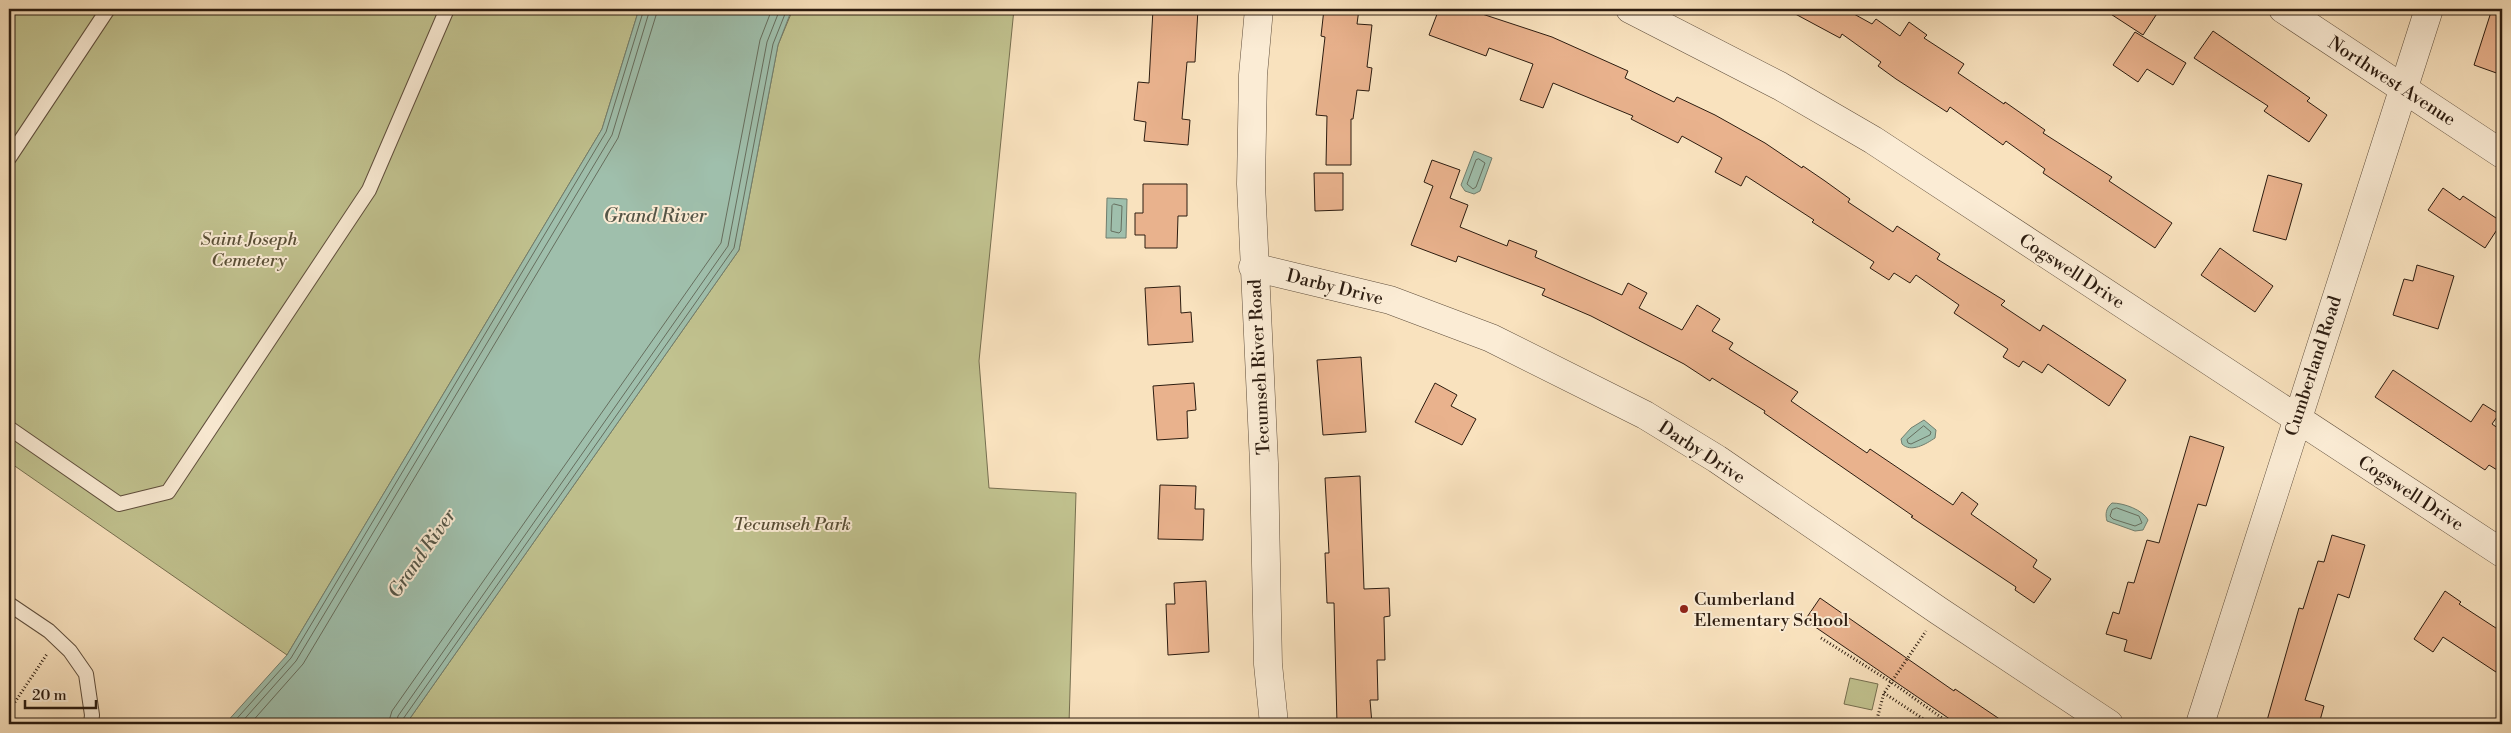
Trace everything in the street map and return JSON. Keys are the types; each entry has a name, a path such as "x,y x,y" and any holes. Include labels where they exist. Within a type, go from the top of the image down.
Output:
{"street":[{"name":"Tecumseh River Road","path":"1259,9 1253,84 1251,184 1253,267 1264,463 1268,664 1274,724"},
{"name":"Cogswell Drive","path":"1630,9 1780,86 1873,140 2502,553"},
{"name":"Northwest Avenue","path":"2283,9 2502,154"},
{"name":"Cumberland Road","path":"2200,724 2402,88 2429,9"},
{"name":"Darby Drive","path":"1253,267 1390,300 1491,338 1571,376 1645,415 1717,460 1938,611 2109,724"}],"lane":[{"path":"9,158 108,9"},
{"path":"9,428 119,504 168,492 369,190 447,9"},
{"path":"9,604 57,639 70,651 86,674 92,715 91,724"}],"path":[{"path":"1877,719 1884,693 1938,611"},
{"path":"1821,638 1891,682 1948,722"},
{"path":"9,711 57,639"},
{"path":"1884,693 1931,724"},
{"path":"9,719 16,724"}],"green space":[{"name":"Saint Joseph Cemetery","path":"9,9 639,9 602,129 287,655 9,462"},
{"name":"Tecumseh Park","path":"793,9 1014,9 979,361 989,488 1076,493 1069,724 406,724 739,250 778,45"},
{"path":"1850,678 1878,684 1872,710 1844,704"}],"water":[{"name":"Grand River","path":"639,9 792,9 778,45 739,250 406,724 225,724 287,655 602,129"},
{"path":"1474,151 1492,158 1480,191 1474,194 1465,191 1461,185"},
{"path":"1107,198 1127,199 1126,238 1106,238"},
{"path":"1924,420 1936,430 1935,438 1914,448 1906,447 1902,444 1901,439 1911,428"},
{"path":"2112,503 2138,510 2146,516 2148,520 2143,530 2135,531 2107,521 2106,511"}],"building":[{"path":"1153,9 1198,9 1195,62 1187,62 1182,119 1190,120 1188,145 1144,141 1146,122 1134,120 1138,82 1149,83"},
{"path":"1324,9 1359,9 1357,24 1372,25 1367,67 1372,68 1369,91 1357,90 1353,119 1351,119 1351,165 1326,165 1327,116 1316,115 1325,37 1321,36"},
{"path":"1439,9 1467,9 1552,37 1628,71 1625,78 1674,102 1677,97 1715,115 1765,143 1802,168 1803,166 1850,199 1848,202 1893,232 1897,226 1940,254 1937,259 2005,301 2001,305 2040,331 2043,325 2126,380 2109,406 2048,364 2042,373 2023,361 2019,367 2003,357 2008,349 1954,313 1959,305 1916,275 1910,283 1894,273 1889,280 1870,268 1874,262 1746,176 1741,186 1715,172 1722,158 1682,136 1678,143 1631,119 1633,116 1553,83 1543,108 1520,100 1533,64 1489,48 1486,56 1429,35"},
{"path":"1786,9 1845,9 1872,24 1876,19 1900,36 1909,22 1927,35 1924,38 1964,64 1958,73 2045,130 2043,133 2112,177 2109,181 2172,223 2155,248 2043,173 2045,169 2006,141 2003,145 1950,107 1947,112 1896,79 1878,66 1881,62 1842,34 1840,38"},
{"path":"2103,9 2160,9 2143,35"},
{"path":"2492,9 2502,9 2502,75 2474,65"},
{"path":"2213,31 2310,98 2307,101 2327,115 2309,142 2264,111 2268,106 2194,58"},
{"path":"2135,32 2186,63 2173,85 2147,69 2138,82 2113,65"},
{"path":"1432,160 1460,170 1450,198 1468,205 1460,227 1507,246 1509,240 1537,251 1535,257 1622,295 1628,283 1647,293 1639,308 1682,330 1697,305 1720,319 1712,331 1733,343 1729,349 1798,392 1791,401 1867,453 1870,449 1953,505 1962,492 1978,504 1971,514 2037,560 2033,567 2051,579 2034,603 2015,590 2016,587 1911,517 1913,516 1764,413 1765,411 1712,378 1710,381 1684,364 1591,316 1542,295 1545,289 1458,256 1456,262 1411,245 1433,186 1424,182"},
{"path":"1314,173 1343,173 1343,210 1315,211"},
{"path":"2268,175 2302,184 2286,240 2253,231"},
{"path":"1143,184 1187,184 1187,216 1178,216 1177,248 1145,248 1145,235 1135,235 1135,213 1143,213"},
{"path":"2443,188 2460,200 2463,196 2502,222 2485,248 2428,210"},
{"path":"2220,248 2273,286 2255,312 2201,275"},
{"path":"2417,265 2454,276 2438,329 2393,315 2404,279 2413,281"},
{"path":"1180,286 1181,313 1191,312 1193,342 1148,345 1145,288"},
{"path":"1361,357 1366,432 1323,435 1317,360"},
{"path":"2393,370 2471,422 2483,404 2499,414 2492,424 2502,431 2502,473 2489,465 2485,470 2375,397"},
{"path":"1194,383 1196,410 1187,411 1188,438 1157,440 1153,386"},
{"path":"1435,383 1457,395 1451,406 1476,419 1462,445 1415,422"},
{"path":"2190,436 2224,447 2206,506 2198,504 2151,659 2124,651 2127,640 2106,634 2113,612 2119,614 2128,582 2134,583 2147,540 2159,543"},
{"path":"1360,476 1364,589 1389,588 1390,616 1384,617 1385,660 1377,660 1378,700 1370,700 1372,724 1337,724 1334,603 1327,603 1325,553 1329,553 1325,478"},
{"path":"1160,485 1196,486 1195,509 1204,509 1203,540 1158,539"},
{"path":"2332,535 2365,545 2349,598 2338,594 2305,700 2324,706 2319,724 2266,724 2299,608 2303,609 2318,561 2324,562"},
{"path":"1206,581 1209,652 1168,655 1166,604 1175,604 1174,583"},
{"path":"2445,591 2461,602 2459,604 2502,632 2502,676 2443,637 2433,652 2414,639"},
{"path":"1820,598 1954,691 1955,689 2007,724 1957,724 1805,620"}],"place":[{"name":"Cumberland Elementary School","path":"1684,609"}]}
